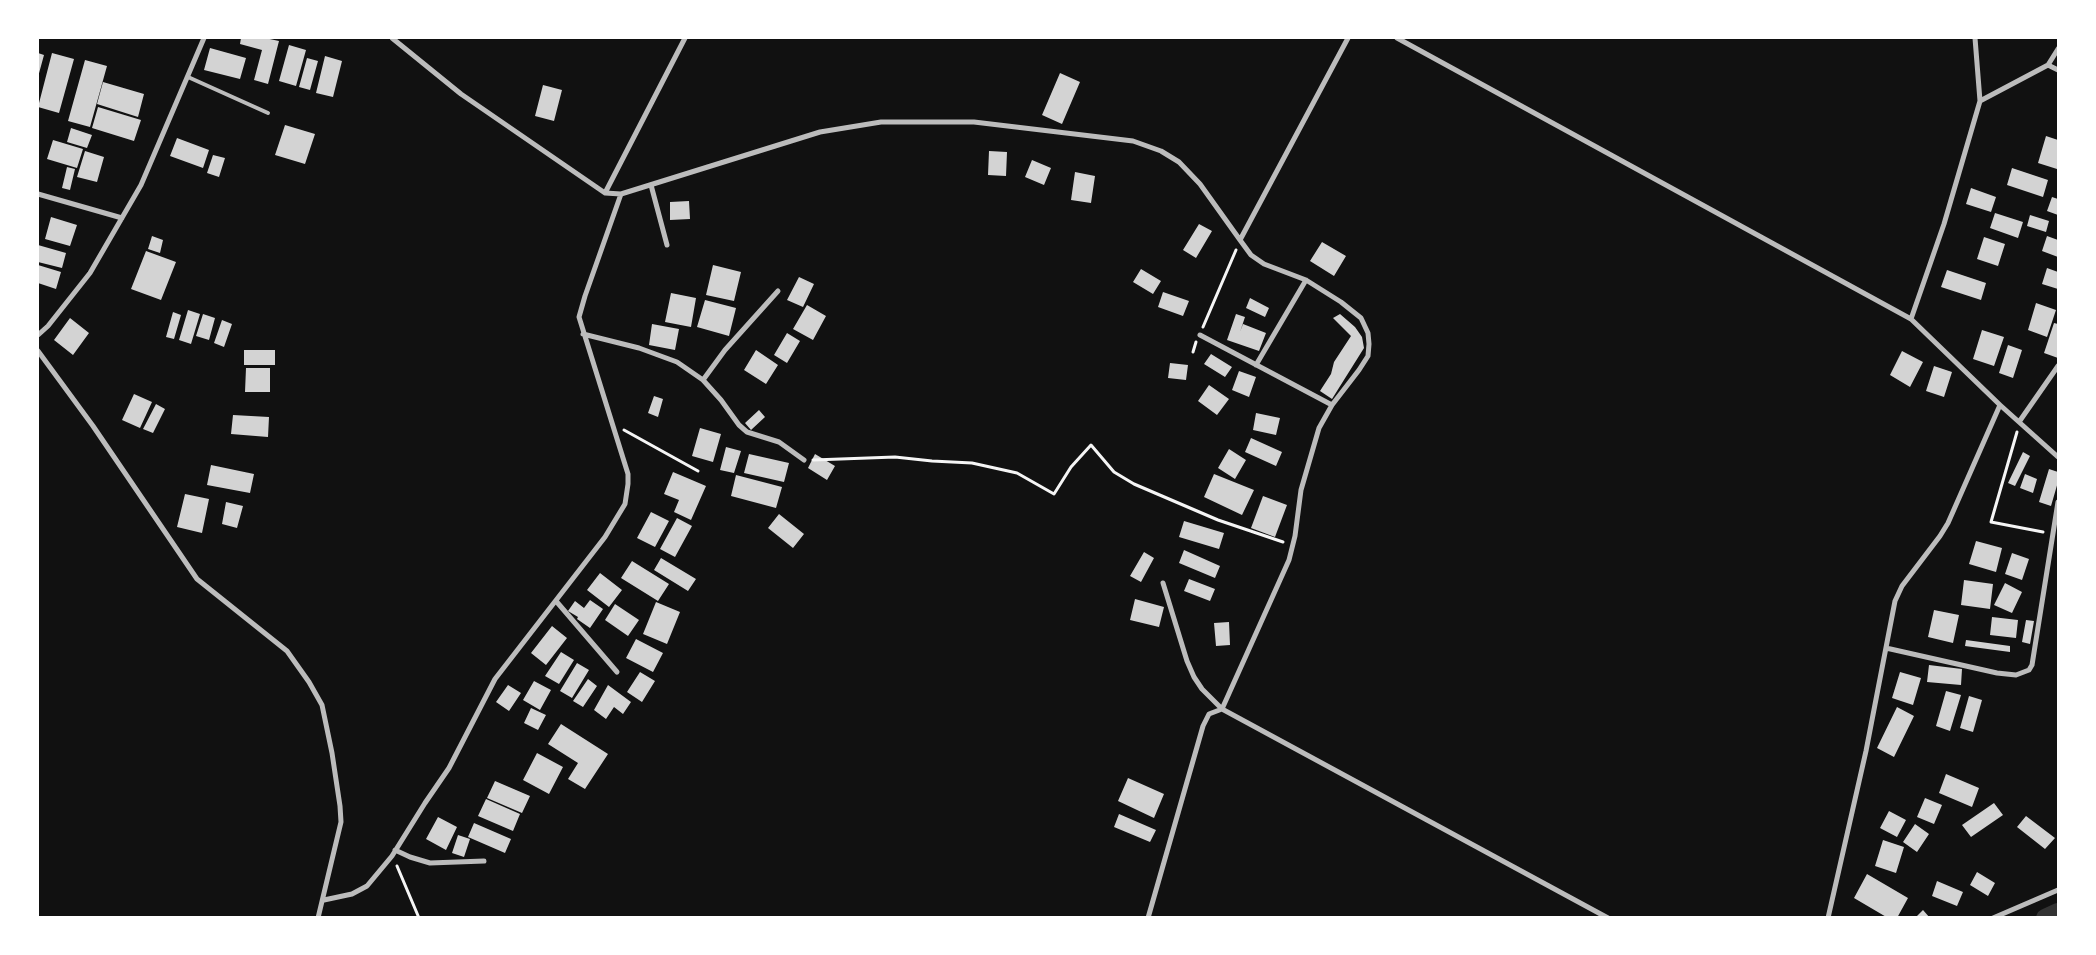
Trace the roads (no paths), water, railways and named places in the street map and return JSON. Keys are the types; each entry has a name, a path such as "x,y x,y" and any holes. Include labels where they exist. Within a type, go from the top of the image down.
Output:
{"street":[{"path":"38,335 55,318 90,273 141,185 204,38"},
{"path":"392,38 460,94 605,193 622,194 820,132 881,122 924,120 974,122 1134,141 1161,151 1179,162 1200,184 1251,255 1264,264 1306,280 1341,302 1361,318 1368,333 1370,344 1368,356 1332,405 1319,428 1301,490 1293,545 1279,586 1222,709 1209,714 1203,726 1148,918"},
{"path":"605,193 685,38"},
{"path":"1240,240 1348,38"},
{"path":"1397,38 1912,319 2000,405 2058,457"},
{"path":"1912,319 1944,224 1980,101 1975,38"},
{"path":"1980,101 2048,65 2058,49"},
{"path":"2048,65 2058,70"},
{"path":"651,185 667,245"},
{"path":"38,194 122,218"},
{"path":"324,900 352,894 367,886 394,853 449,768 495,679 605,537 625,504 628,474 579,317 622,194"},
{"path":"1256,365 1306,280"},
{"path":"703,380 725,350 778,291"},
{"path":"583,334 639,348 677,362 703,380 721,400 739,425 747,432 779,442 804,460"},
{"path":"1200,335 1332,405"},
{"path":"38,351 94,426 196,579 287,651 309,682 322,705 339,797 341,822 324,900 318,918"},
{"path":"2020,422 2058,366"},
{"path":"1828,918 1866,752 1895,601 1902,586 1948,523 2000,405"},
{"path":"1886,648 1997,673 2016,675 2029,670 2032,665 2058,502"},
{"path":"1163,583 1187,661 1194,677 1202,689 1222,709 1608,918"},
{"path":"556,601 617,672"},
{"path":"394,853 430,863 484,861"},
{"path":"1993,918 2058,890"}],"lane":[{"path":"188,77 268,113"}],"waterway":[{"path":"2045,918 2058,912"}]}
